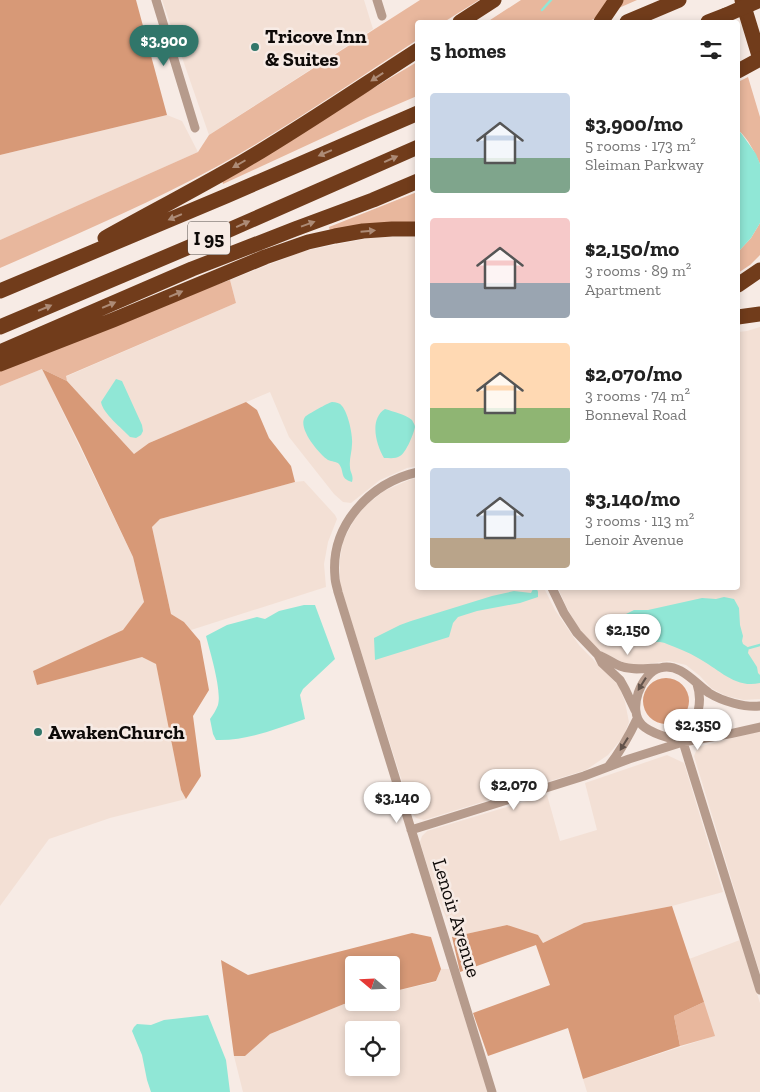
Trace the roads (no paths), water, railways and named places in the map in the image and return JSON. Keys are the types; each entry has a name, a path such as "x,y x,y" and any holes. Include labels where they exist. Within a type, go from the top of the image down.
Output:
{"highway":[{"path":"463,20 494,0"},
{"path":"602,20 616,0"},
{"path":"632,20 679,0"},
{"path":"740,70 760,59 742,0"},
{"path":"713,20 760,0"},
{"path":"36,276 240,163 298,128 415,52"},
{"name":"I 95","path":"0,291 415,114"},
{"name":"I 95","path":"0,327 415,148"},
{"path":"0,352 192,269 415,182"},
{"path":"0,364 266,257 308,242 363,232 415,229"},
{"path":"740,284 760,270"},
{"path":"740,316 760,306"},
{"path":"740,316 760,314"}],"street":[{"path":"156,0 195,128"},
{"path":"377,0 382,16"},
{"name":"Lenoir Avenue","path":"415,473 384,485 364,500 350,517 344,528 336,553 335,577 338,592 492,1092"},
{"path":"553,590 564,613 577,633 622,685 642,726 683,742"},
{"path":"598,655 606,657 620,666 629,668 668,667 684,672 710,693 728,702 754,707 760,706"},
{"path":"608,767 630,734 636,715 638,691 642,682 658,668"},
{"path":"669,738 688,729 693,721 700,703 700,693 696,682"},
{"path":"411,830 584,776 683,742 723,736 760,727"},
{"path":"683,742 760,990"}],"water":[{"path":"740,132 756,154 760,164 760,223 751,238 740,250"},
{"path":"116,379 122,381 142,425 143,431 136,438 130,437 102,407 101,402"},
{"path":"332,402 342,406 350,424 352,447 350,469 353,478 352,482 345,479 337,462 328,460 319,452 304,428 303,422 305,417"},
{"path":"385,409 409,418 415,426 407,447 397,458 384,458 377,439 377,419"},
{"path":"532,590 537,590 538,597 458,617 453,623 449,637 375,660 374,638 400,625 492,596 514,591 531,593"},
{"path":"724,597 734,599 739,608 742,641 749,648 748,653 757,667 760,683 751,684 735,681 706,662 662,642 630,643 621,636 612,618 620,617 634,610 648,610 702,598 716,599"},
{"path":"304,605 315,605 335,659 303,689 300,695 305,719 239,739 216,740 210,719 218,705 219,698 215,671 206,636 227,625 257,617 265,619 279,611"},
{"path":"208,1015 226,1060 230,1092 151,1092 142,1055 132,1031 134,1027 137,1024 151,1025 164,1020"}],"waterway":[{"path":"542,10 551,0"},
{"path":"749,648 760,645"}],"place":[{"name":"Tricove Inn & Suites","path":"255,47"},
{"name":"AwakenChurch","path":"38,732"}]}
